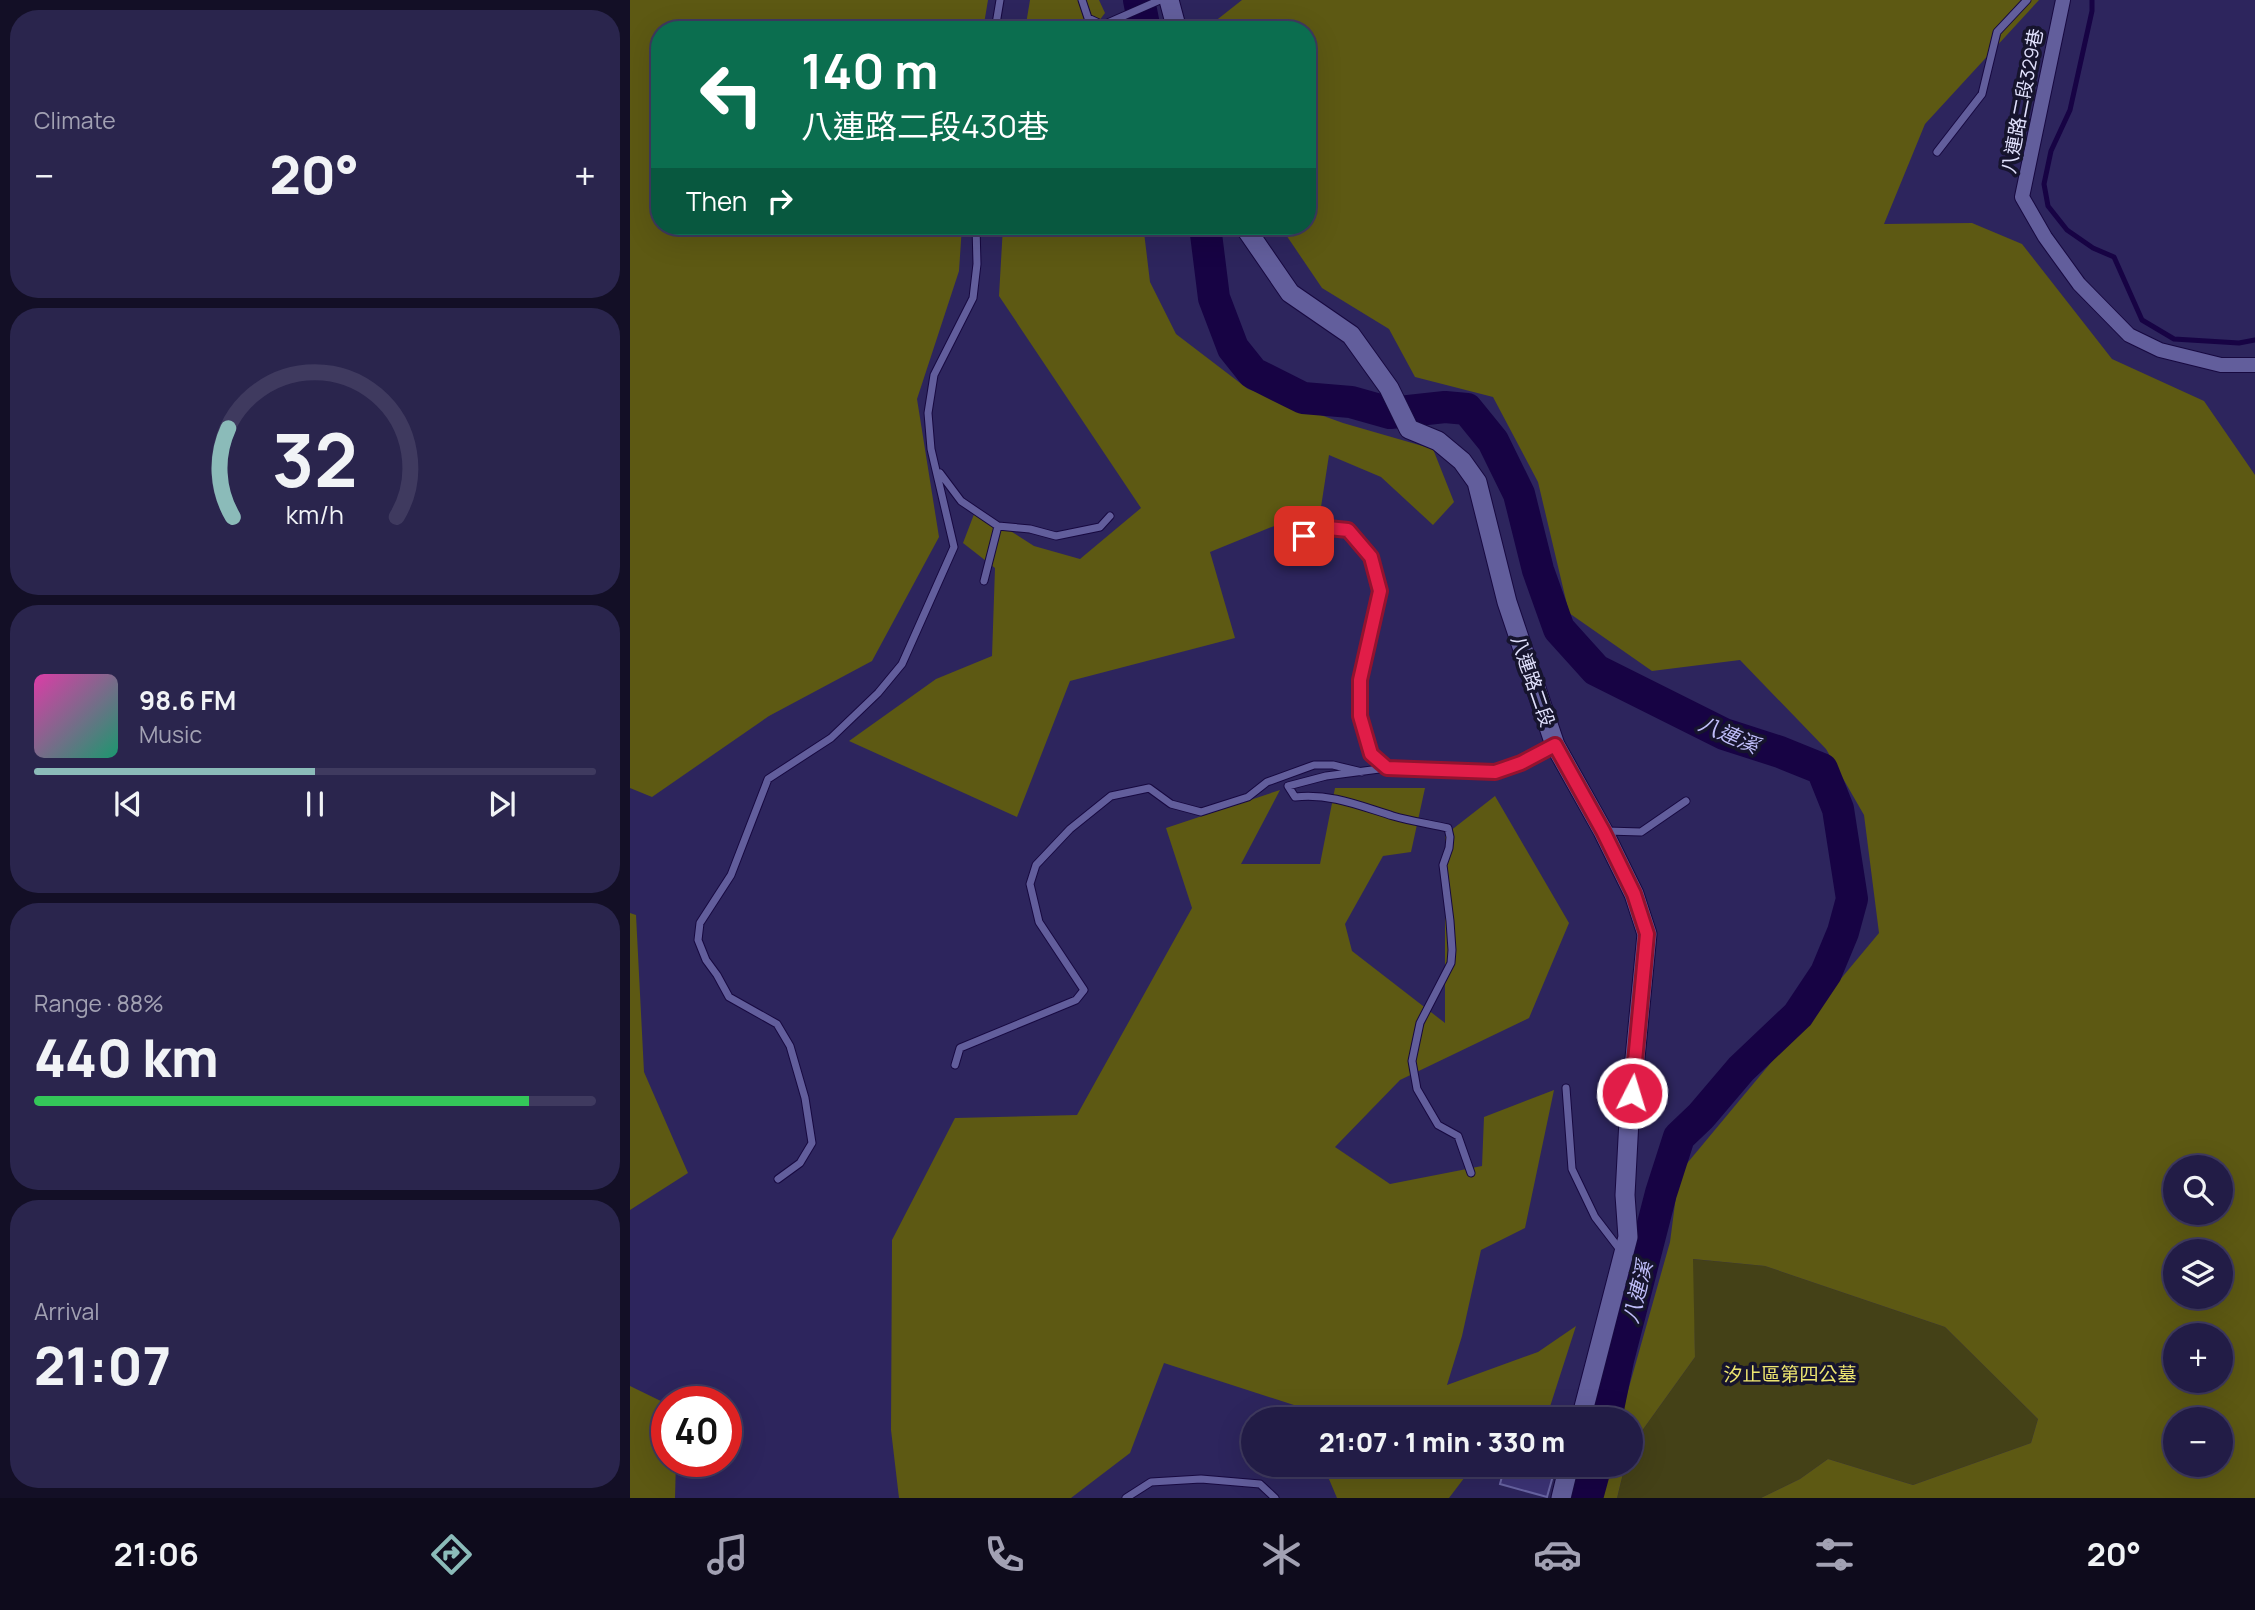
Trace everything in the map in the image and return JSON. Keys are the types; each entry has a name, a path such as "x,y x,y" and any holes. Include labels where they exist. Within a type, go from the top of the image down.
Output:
{"street":[{"path":"1169,0 1175,21"},
{"name":"八連路二段329巷","path":"2063,0 2022,197 2045,237 2079,284 2129,335 2160,350 2221,365 2255,365"},
{"name":"八連路二段","path":"1250,235 1290,292 1351,335 1389,388 1409,429 1438,441 1462,461 1477,482 1507,602 1555,745 1603,831 1634,894 1647,934 1629,1120 1625,1195 1628,1237 1584,1407"},
{"path":"1561,1498 1566,1477"}],"lane":[{"path":"996,21 1000,0"},
{"path":"1082,0 1088,18 1094,21"},
{"path":"1112,21 1160,0"},
{"path":"1937,152 1982,94 1997,32 2027,0"},
{"path":"778,1178 800,1163 813,1143 805,1098 790,1046 777,1024 729,997 706,960 698,940 700,923 731,875 768,779 831,738 878,694 902,664 954,547 931,449 928,413 934,374 973,298 978,264 976,235"},
{"path":"936,466 961,501 998,526 1030,529 1056,537 1100,527 1110,516"},
{"path":"984,581 998,526"},
{"path":"1281,544 1328,528 1348,530 1371,557 1380,591 1360,680 1360,716 1371,754 1387,768"},
{"path":"1471,1173 1458,1136 1438,1125 1417,1089 1412,1061 1420,1023 1451,963 1444,865 1449,848 1448,828 1397,817 1344,799 1311,795 1295,797 1288,786 1326,776 1387,768 1495,772 1521,763 1555,745"},
{"path":"955,1065 961,1048 1076,1000 1084,990 1038,922 1030,884 1036,865 1070,829 1111,796 1149,788 1171,804 1202,813 1248,797 1267,782 1314,765 1333,765 1362,772"},
{"path":"1603,831 1641,832 1686,801"},
{"path":"1566,1088 1572,1169 1595,1217 1623,1254"},
{"path":"1126,1498 1151,1482 1200,1479 1260,1484 1275,1498"}],"green space":[{"name":"汐止區第四公墓","path":"1692,1259 1765,1266 1945,1327 2038,1419 2031,1443 1913,1485 1828,1459 1800,1479 1761,1498 1617,1498 1622,1477 1643,1477 1643,1429 1695,1357"}],"shaded area":[{"path":"630,0 988,0 984,21 651,21 651,235 961,235 959,271 917,399 939,537 872,661 769,716 652,797 630,788"},
{"path":"1030,0 1099,0 1105,13 1099,21 1026,21"},
{"path":"1242,0 2039,0 1925,124 1884,224 1972,223 2022,244 2112,359 2204,401 2255,475 2255,1498 1761,1498 1800,1479 1828,1459 1913,1485 2031,1443 2038,1419 1945,1327 1765,1266 1693,1259 1695,1357 1643,1429 1643,1407 1623,1407 1670,1242 1679,1173 1879,933 1864,815 1826,749 1740,660 1652,671 1569,613 1538,482 1493,397 1415,377 1389,329 1322,288 1286,235 1316,235 1316,21 1215,21"},
{"path":"1002,235 1144,235 1150,282 1176,334 1248,389 1343,423 1433,449 1454,502 1433,525 1381,477 1329,455 1321,507 1210,552 1235,638 1070,681 1017,817 849,741 936,679 992,656 995,568 963,543 976,509 1034,546 1080,559 1141,508 999,296"},
{"path":"1335,788 1425,788 1411,852 1383,856 1345,924 1352,951 1445,1023 1445,835 1495,796 1569,923 1529,1018 1400,1080 1335,1147 1390,1184 1482,1166 1484,1117 1554,1090 1525,1228 1481,1250 1462,1336 1447,1385 1538,1352 1576,1326 1550,1407 1297,1407 1164,1363 1130,1453 1071,1498 899,1498 891,1430 892,1240 955,1118 1077,1115 1192,908 1166,828 1280,790 1241,864 1320,864"},
{"path":"630,913 636,915 644,1072 688,1173 630,1210"},
{"path":"630,1386 651,1396 651,1477 676,1477 675,1498 630,1498"},
{"path":"1328,1477 1465,1477 1449,1498 1337,1498"},
{"path":"1603,1477 1622,1477 1617,1498 1602,1498"}],"building":[{"path":"1502,1477 1553,1477 1547,1497 1500,1484"}],"waterway":[{"name":"八連溪","path":"1139,0 1143,21"},
{"path":"2092,0 2092,11 2070,110 2051,151 2044,184 2048,206 2067,230 2093,248 2114,257 2142,320 2174,339 2239,343 2255,340"},
{"name":"八連溪","path":"1206,235 1214,298 1233,348 1253,373 1303,398 1351,402 1390,413 1445,407 1467,409 1493,441 1519,494 1538,570 1559,629 1596,670 1724,734 1822,769 1838,809 1852,899 1843,932 1826,973 1798,1015 1741,1069 1701,1116 1679,1137 1661,1193 1608,1407"},
{"name":"八連溪","path":"1587,1498 1593,1477"}],"route":[{"path":"1304,536 1328,528 1348,530 1371,557 1380,591 1360,680 1360,716 1371,754 1387,768 1495,772 1521,763 1555,745 1603,831 1634,894 1647,934 1632,1093"}]}
